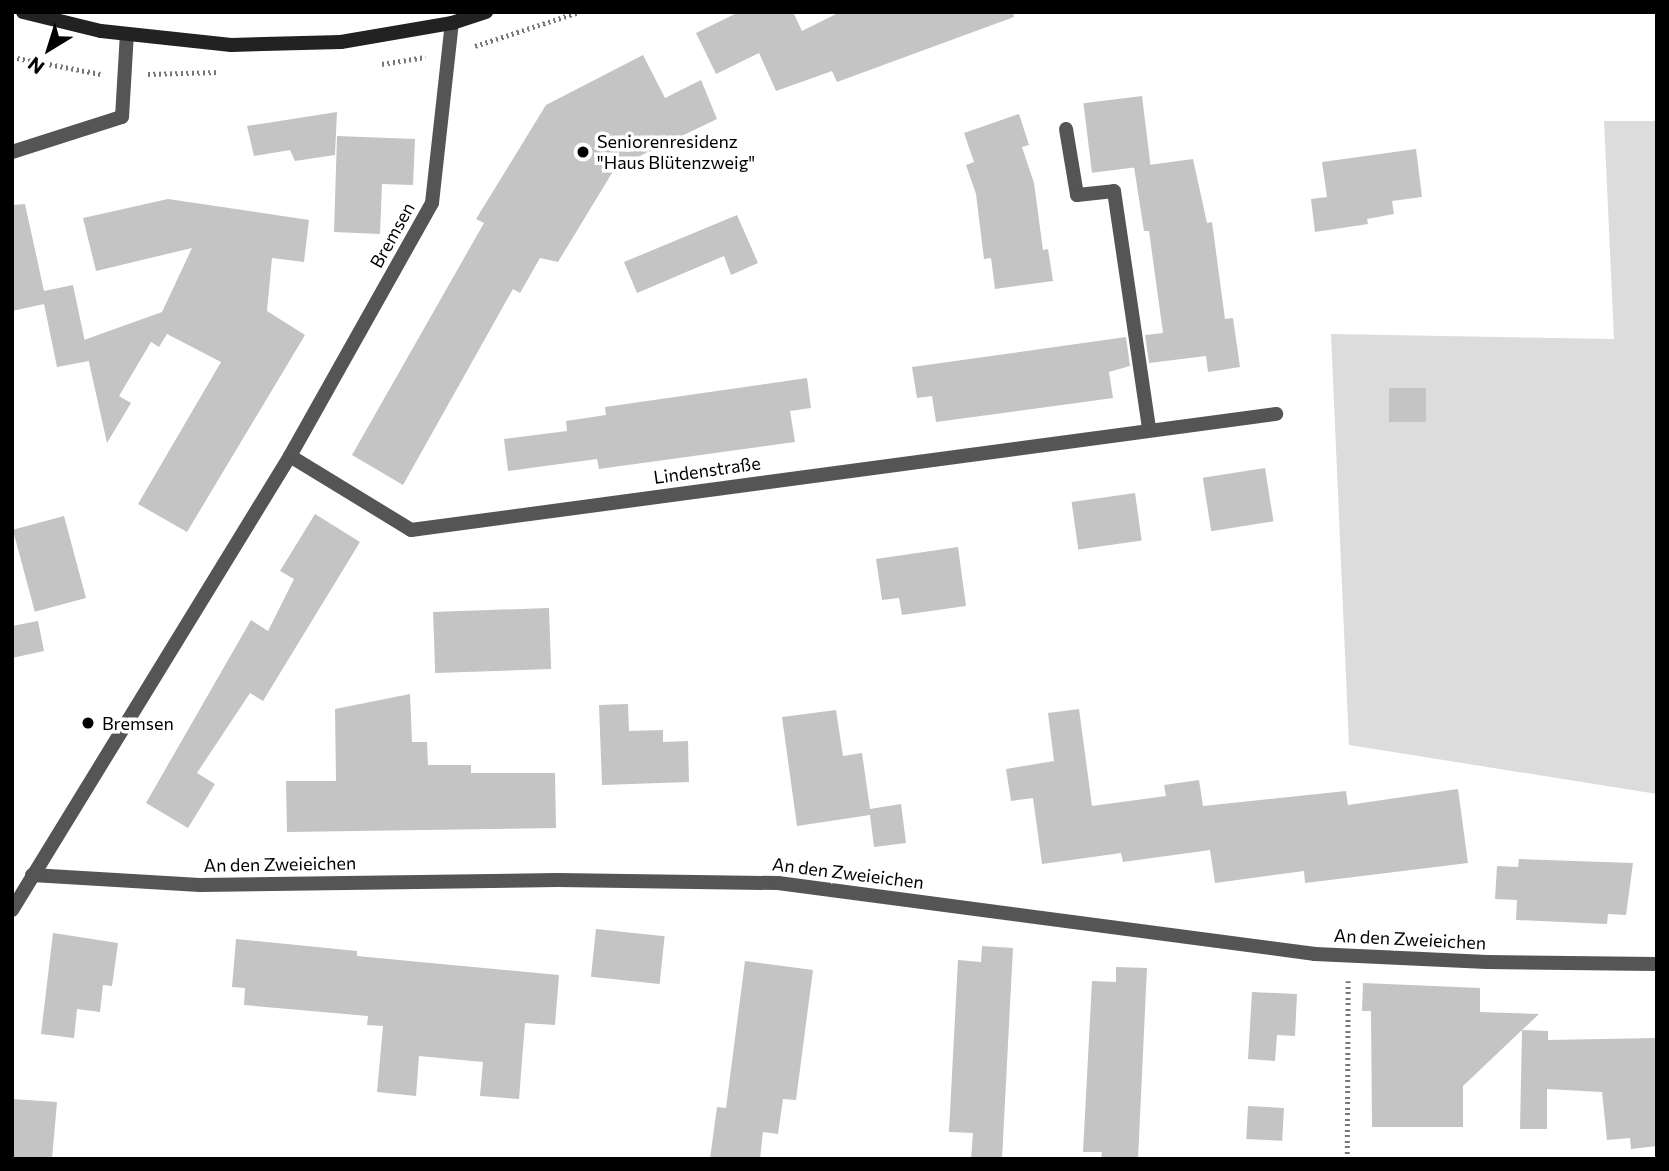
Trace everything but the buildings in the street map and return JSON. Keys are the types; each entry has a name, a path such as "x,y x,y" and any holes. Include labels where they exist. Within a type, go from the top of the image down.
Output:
{"main road":[{"path":"23,12 127,34 231,45 341,42 452,23 486,12"}],"street":[{"name":"Bremsen","path":"12,910 290,456 432,203 452,23"},
{"path":"12,152 122,117 121,74 127,34"},
{"path":"1066,130 1077,195 1114,191 1149,428"},
{"name":"Lindenstraße","path":"290,456 411,530 1149,428 1276,414"},
{"name":"An den Zweieichen","path":"32,875 200,885 597,880 778,883 1348,956 1657,964"}],"path":[{"path":"447,53 579,12"},
{"path":"12,57 90,74 121,74"},
{"path":"1347,1159 1348,956"}],"shaded area":[{"path":"1604,121 1657,121 1657,794 1349,745 1331,334 1614,339"}],"place":[{"name":"Seniorenresidenz \"Haus Blütenzweig\"","path":"583,152"},
{"name":"Bremsen","path":"88,723"}]}
